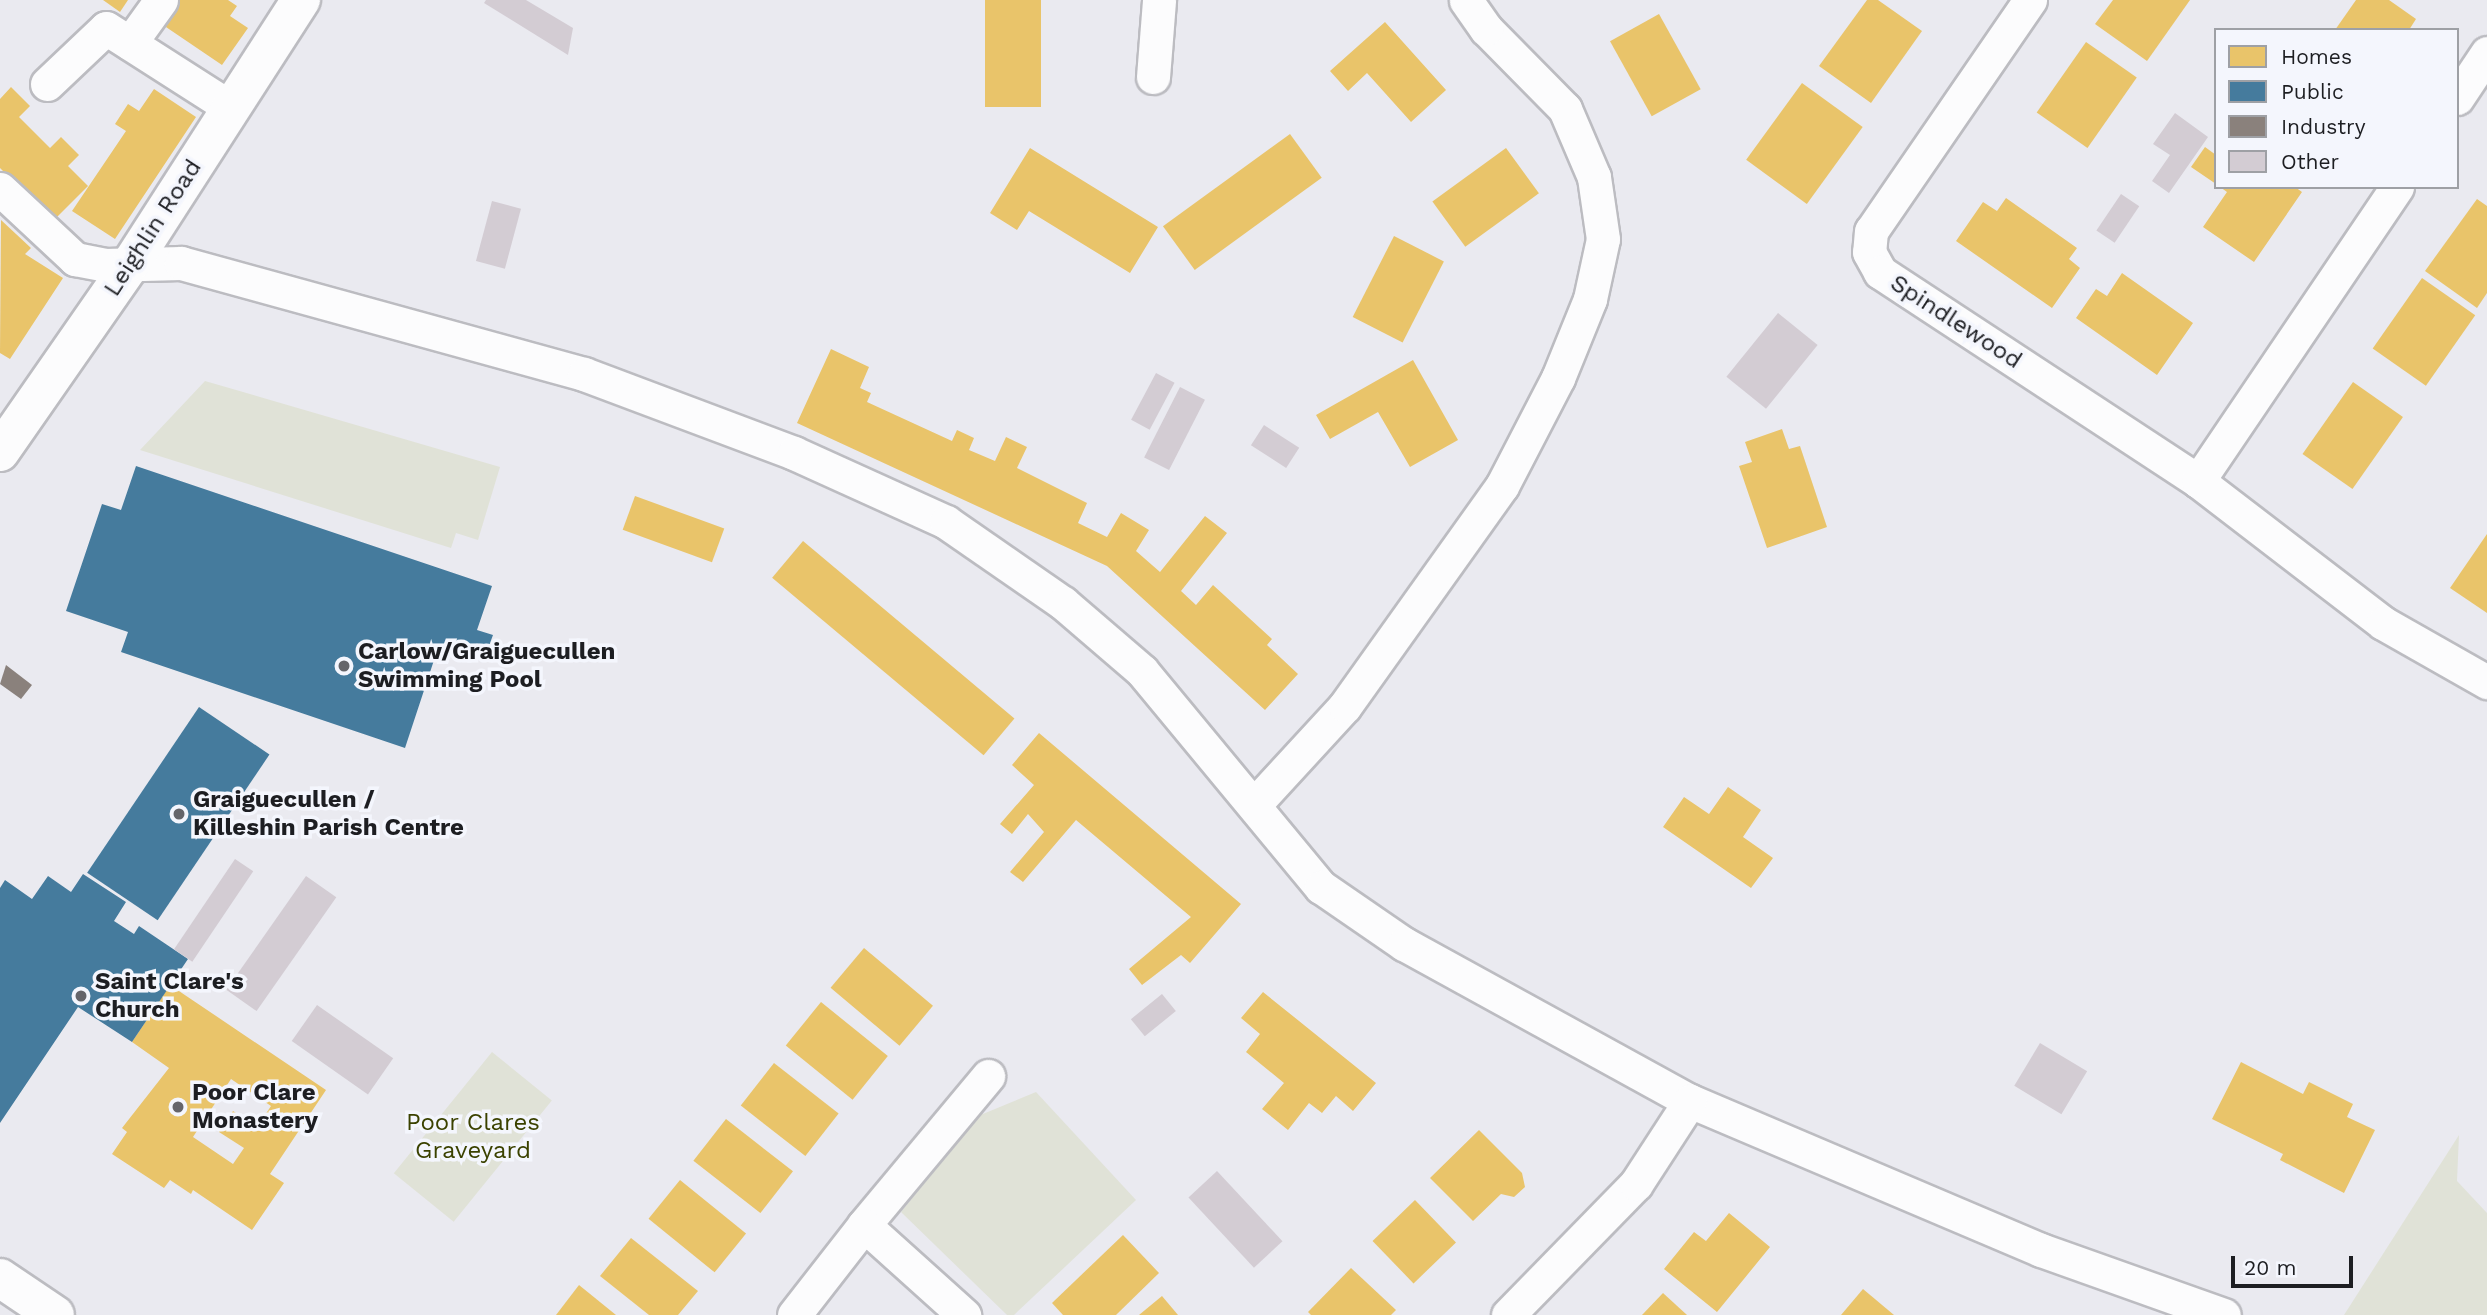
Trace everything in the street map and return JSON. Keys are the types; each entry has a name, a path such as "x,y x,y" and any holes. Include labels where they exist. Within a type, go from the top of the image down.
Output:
{"street":[{"path":"130,43 161,0"},
{"name":"Leighlin Road","path":"0,452 132,262 301,0"},
{"path":"1153,77 1159,0"},
{"path":"1254,805 1345,706 1503,486 1558,378 1590,299 1603,239 1594,177 1565,109 1486,29 1466,0"},
{"name":"Spindlewood","path":"2030,0 1871,231 1869,251 1880,272 2198,481 2383,623 2487,682"},
{"path":"47,84 106,28 231,108"},
{"path":"2459,94 2487,54"},
{"path":"0,189 75,259 104,265 132,262 181,263 584,374 794,453 946,522 1063,603 1142,671 1321,887 1404,944 1690,1101 2041,1250 2224,1315"},
{"path":"2198,481 2396,189"},
{"path":"794,1315 864,1225 988,1076"},
{"path":"1508,1315 1636,1184 1690,1101"},
{"path":"864,1225 964,1315"},
{"path":"0,1278 55,1315"}],"green space":[{"path":"205,381 500,467 478,540 456,533 451,548 140,450"},
{"name":"Poor Clares Graveyard","path":"492,1052 552,1100 454,1222 394,1173"},
{"path":"1036,1092 1136,1200 1014,1315 1007,1315 901,1212 978,1116"},
{"path":"2459,1135 2457,1181 2487,1213 2487,1315 2344,1315"}],"building: Homes":[{"path":"103,0 128,0 120,12"},
{"path":"179,0 228,0 237,6 230,16 248,28 222,65 163,25"},
{"path":"985,0 1041,0 1041,107 985,107"},
{"path":"1867,0 1878,0 1922,31 1871,103 1819,66"},
{"path":"2113,0 2190,0 2147,61 2095,24"},
{"path":"2356,0 2389,0 2416,19 2410,28 2336,28"},
{"path":"1659,14 1701,89 1652,116 1610,41"},
{"path":"1385,22 1446,90 1411,122 1367,73 1348,91 1330,71"},
{"path":"2086,42 2137,78 2087,148 2037,112"},
{"path":"1802,83 1863,127 1807,204 1746,160"},
{"path":"11,87 30,106 19,117 50,148 61,137 79,155 68,166 88,186 53,221 0,168 0,99"},
{"path":"154,89 196,117 115,239 72,211 126,131 115,124 128,104 139,111"},
{"path":"1290,134 1322,178 1195,270 1163,226"},
{"path":"2205,147 2214,154 2214,183 2191,167"},
{"path":"1030,148 1158,227 1130,273 1029,211 1017,230 990,213"},
{"path":"1506,148 1539,193 1465,247 1432,201"},
{"path":"2223,189 2298,189 2302,192 2254,262 2203,227 2227,192"},
{"path":"2006,198 2077,248 2069,259 2080,268 2052,308 1956,241 1983,202 1997,211"},
{"path":"2477,199 2487,206 2487,293 2477,308 2425,271"},
{"path":"1,220 31,248 25,254 63,278 10,359 0,353"},
{"path":"1394,236 1444,261 1403,343 1353,317"},
{"path":"2122,273 2193,323 2157,375 2076,318 2096,289 2107,296"},
{"path":"2422,278 2475,315 2426,386 2373,348"},
{"path":"831,349 869,367 860,388 871,393 867,402 952,441 957,430 974,438 969,450 995,461 1006,437 1027,447 1017,468 1087,503 1078,523 1107,537 1121,513 1149,530 1136,551 1160,572 1205,516 1227,533 1181,591 1196,605 1213,585 1272,639 1267,645 1298,674 1265,710 1107,566 797,423"},
{"path":"1413,360 1458,440 1410,467 1378,412 1330,439 1316,415"},
{"path":"2353,382 2403,417 2352,489 2303,454"},
{"path":"1782,429 1789,449 1800,446 1827,527 1767,548 1739,466 1752,462 1745,442"},
{"path":"635,496 724,528 712,562 623,530"},
{"path":"2487,534 2487,613 2450,588"},
{"path":"803,541 1014,718 984,755 772,578"},
{"path":"1039,733 1241,904 1190,963 1181,955 1142,985 1129,969 1191,917 1076,820 1023,882 1010,872 1044,832 1028,814 1012,834 1000,824 1034,785 1012,765"},
{"path":"1728,787 1761,810 1743,837 1773,858 1751,888 1663,827 1684,797 1709,814"},
{"path":"864,948 933,1006 900,1046 831,988"},
{"name":"Poor Clare Monastery","path":"170,985 326,1090 270,1174 284,1183 252,1230 193,1190 191,1194 170,1180 164,1188 112,1154 127,1132 122,1128 169,1068 132,1042","holes":["231,1079 271,1106 257,1127 233,1111 219,1132 244,1148 233,1164 193,1137"]},
{"path":"1263,992 1376,1083 1353,1111 1336,1096 1322,1113 1309,1103 1288,1130 1262,1109 1284,1083 1246,1052 1260,1034 1241,1018"},
{"path":"821,1002 888,1056 853,1100 786,1046"},
{"path":"2241,1062 2303,1094 2309,1082 2353,1104 2347,1117 2375,1130 2344,1193 2280,1160 2283,1154 2212,1119"},
{"path":"774,1063 839,1113 805,1156 741,1106"},
{"path":"726,1119 793,1171 760,1213 693,1161"},
{"path":"1479,1130 1522,1173 1525,1187 1514,1197 1501,1194 1473,1221 1430,1178"},
{"path":"680,1180 746,1233 715,1272 649,1219"},
{"path":"1415,1200 1456,1242 1414,1283 1373,1241"},
{"path":"1729,1213 1770,1247 1717,1312 1664,1269 1694,1232 1706,1241"},
{"path":"1123,1235 1159,1273 1116,1315 1063,1315 1052,1303"},
{"path":"631,1238 698,1291 678,1315 649,1315 600,1276"},
{"path":"1351,1268 1396,1310 1391,1315 1311,1315 1308,1312"},
{"path":"579,1285 616,1315 556,1315"},
{"path":"1863,1289 1894,1315 1841,1315"},
{"path":"1663,1293 1687,1315 1642,1315"},
{"path":"1162,1296 1178,1315 1139,1315"}],"building: Public":[{"path":"136,466 492,586 477,630 493,635 486,654 438,648 405,748 121,652 128,632 66,611 102,504 121,510"},
{"name":"Graiguecullen / Killeshin Parish Centre","path":"199,707 269,755 158,920 87,873"},
{"name":"Saint Clare's Church","path":"83,874 126,902 114,921 134,934 139,926 188,959 132,1042 78,1007 0,1123 0,888 5,880 32,899 48,876 71,892"}],"building: Industry":[{"path":"6,665 32,685 21,699 0,684"}],"building: Other":[{"path":"486,0 526,0 573,28 568,55 484,3"},
{"path":"2175,113 2208,137 2169,193 2152,181 2170,155 2153,144"},
{"path":"2121,194 2139,206 2115,243 2096,230"},
{"path":"492,201 521,209 505,269 476,261"},
{"path":"1778,313 1818,345 1766,409 1726,377"},
{"path":"1156,373 1175,383 1150,430 1131,420"},
{"path":"1180,387 1205,400 1169,470 1144,457"},
{"path":"1264,425 1299,448 1286,468 1251,445"},
{"path":"235,859 253,871 192,962 174,949"},
{"path":"306,876 336,897 257,1011 226,990"},
{"path":"1162,994 1176,1011 1145,1036 1131,1019"},
{"path":"317,1005 393,1058 368,1094 292,1041"},
{"path":"2040,1043 2087,1071 2061,1114 2014,1086"},
{"path":"1217,1171 1282,1241 1254,1268 1188,1198"}],"place":[{"name":"Carlow/Graiguecullen Swimming Pool","path":"344,666"},
{"name":"Graiguecullen / Killeshin Parish Centre","path":"179,814"},
{"name":"Saint Clare's Church","path":"81,996"},
{"name":"Poor Clare Monastery","path":"178,1107"}]}
